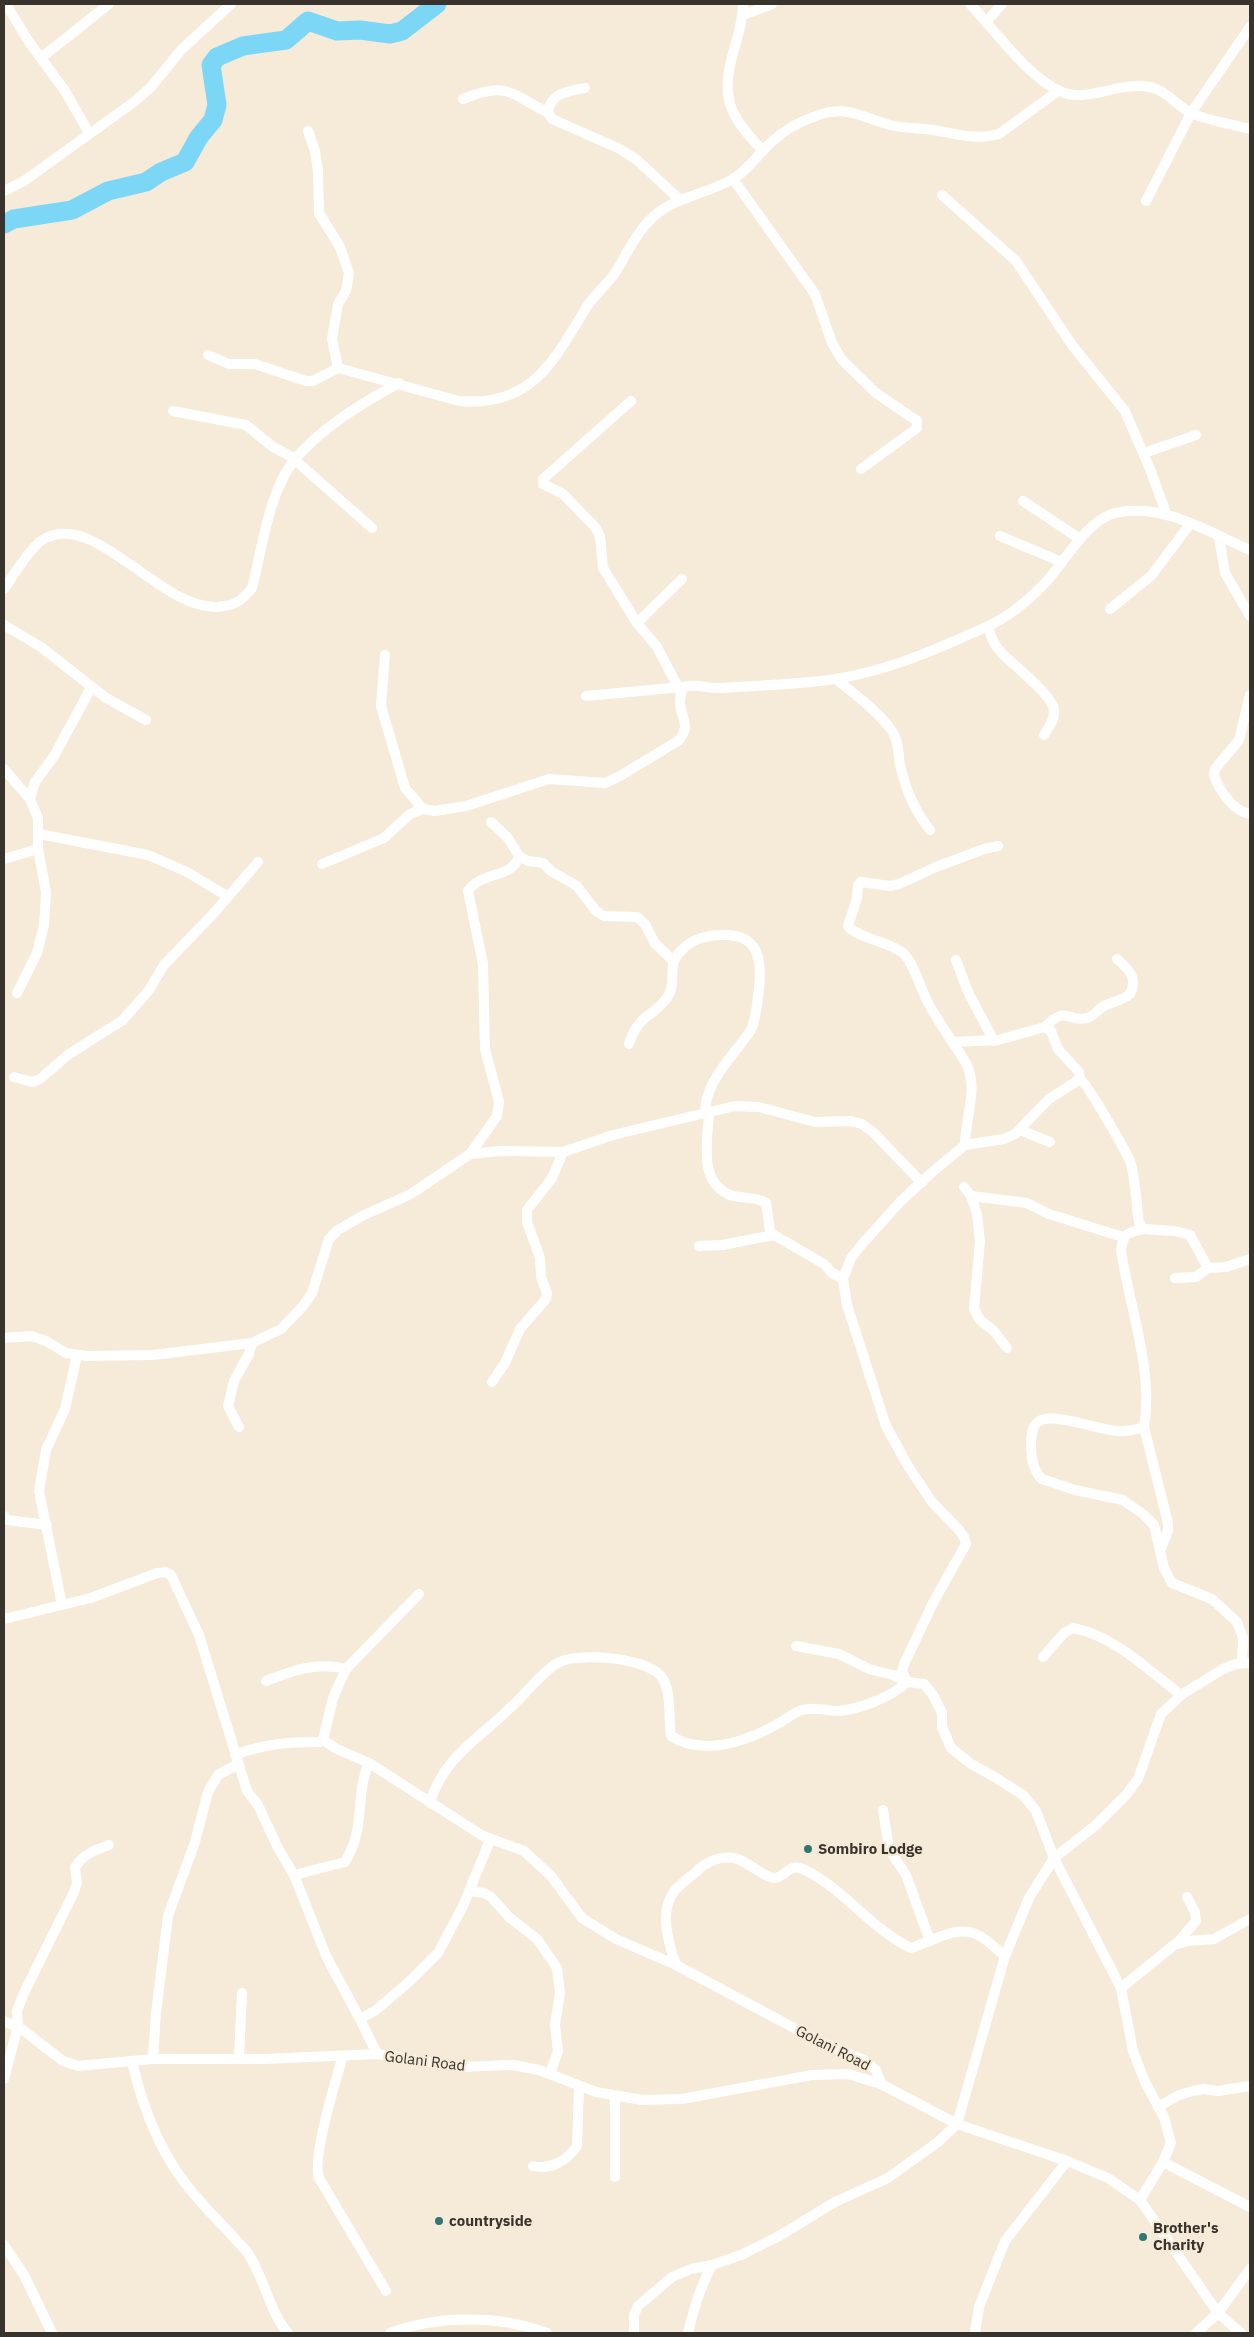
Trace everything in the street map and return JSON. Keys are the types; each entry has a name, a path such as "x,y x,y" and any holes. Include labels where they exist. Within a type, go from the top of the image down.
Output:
{"street":[{"path":"6,4 29,42 65,91 89,133"},
{"path":"41,58 109,4"},
{"path":"4,191 19,184 134,102 151,87 181,50 231,4"},
{"path":"743,4 743,15 726,80 728,95 730,108 737,121 763,150"},
{"path":"743,15 772,4"},
{"path":"970,4 1034,74 1058,91 1075,95 1128,86 1150,87 1162,92 1191,113 1250,129"},
{"path":"987,22 1002,4"},
{"path":"1146,201 1191,113 1250,27"},
{"path":"548,113 549,106 555,97 565,92 585,88"},
{"path":"463,99 485,91 515,93 548,113 552,119 620,149 638,160 679,199"},
{"path":"208,355 229,364 255,364 306,381 313,381 338,368 459,401 476,403 496,400 526,389 539,377 580,321 586,308 617,270 640,232 653,218 679,199 700,194 733,179 775,138 810,118 841,110 892,125 954,135 991,137 999,134 1058,91"},
{"path":"308,131 315,151 318,171 319,213 340,247 350,273 346,291 338,304 332,339 338,368"},
{"path":"733,179 815,294 832,343 842,360 876,393 917,421 917,428 861,469"},
{"path":"942,195 1016,261 1072,345 1124,411 1144,453 1166,513"},
{"path":"4,589 37,544 45,538 70,533 92,539 168,592 186,600 209,606 235,604 243,600 252,588 273,506 282,480 296,460 316,439 362,402 398,383"},
{"path":"322,864 384,838 410,814 423,809 435,811 466,806 549,780 605,782 620,776 678,741 685,734 686,728 679,710 681,687 657,647 637,622 602,568 600,536 595,527 563,494 543,484 542,479 631,401"},
{"path":"173,411 246,425 273,447 296,460 372,528"},
{"path":"1144,453 1196,435"},
{"path":"1023,501 1080,539"},
{"path":"586,696 689,685 719,688 836,679 884,669 921,656 988,627 1010,615 1028,599 1080,539 1108,515 1128,512 1166,513 1250,550"},
{"path":"1110,610 1151,576 1190,524"},
{"path":"1000,536 1062,562"},
{"path":"1219,536 1224,573 1250,616"},
{"path":"637,622 682,579"},
{"path":"4,624 41,647 92,688 146,720"},
{"path":"988,627 994,643 1001,652 1048,698 1055,709 1053,720 1044,735"},
{"path":"385,655 381,706 405,788 423,809"},
{"path":"836,679 869,708 892,732 898,743 900,763 913,806 930,830"},
{"path":"30,800 35,782 54,756 92,688"},
{"path":"1250,695 1240,740 1215,769 1214,775 1221,791 1242,811 1250,814"},
{"path":"4,769 30,800 38,818 38,849 46,892 44,925 37,953 17,993"},
{"path":"491,822 508,838 519,856 543,863 551,871 577,886 596,911 604,916 637,917 645,924 654,942 673,960"},
{"path":"39,834 148,856 187,872 227,896"},
{"path":"965,1145 965,1131 972,1100 970,1069 925,998 911,964 905,955 888,945 855,932 848,926 857,898 858,885 861,882 890,886 899,884 945,864 998,846"},
{"path":"4,859 38,849"},
{"path":"4,1338 38,1337 66,1353 77,1355 153,1355 252,1343 281,1329 303,1306 312,1293 329,1239 338,1230 362,1216 411,1194 470,1154 497,1116 499,1102 485,1049 483,964 468,891 481,878 512,869 517,863 519,856"},
{"path":"14,1077 32,1082 40,1079 69,1054 123,1020 149,990 164,965 213,914 258,862"},
{"path":"630,1044 634,1029 639,1022 656,1009 670,993 673,980 673,960 684,947 693,941 717,935 743,938 754,946 758,954 760,980 754,1021 751,1030 711,1086 704,1104 707,1113 708,1170 716,1185 729,1195 759,1199 766,1203 770,1231 774,1235 824,1264 832,1273 843,1279"},
{"path":"952,1042 994,1041 1044,1027 1053,1018 1063,1015 1081,1019 1091,1016 1103,1006 1119,1001 1130,994 1134,981 1132,975 1128,968 1118,959"},
{"path":"956,960 968,992 994,1041"},
{"path":"1044,1027 1052,1031 1058,1049 1079,1072 1080,1079 1086,1085 1125,1149 1131,1164 1138,1222 1143,1229"},
{"path":"906,1682 902,1671 904,1664 934,1601 966,1544 964,1536 932,1502 908,1466 886,1426 847,1305 843,1279 851,1258 900,1202 965,1145 1004,1139 1020,1130 1049,1099 1080,1079"},
{"path":"470,1154 501,1151 563,1152 613,1135 735,1106 759,1107 815,1122 850,1121 862,1124 874,1133 922,1183"},
{"path":"1020,1130 1050,1142"},
{"path":"492,1382 505,1363 520,1329 546,1299 547,1293 541,1277 540,1258 527,1222 527,1210 552,1178 563,1152"},
{"path":"964,1187 972,1196 977,1214 980,1241 974,1309 980,1320 994,1331 1007,1348"},
{"path":"972,1196 1027,1203 1049,1214 1123,1238"},
{"path":"1161,1550 1168,1530 1168,1523 1144,1427 1146,1413 1145,1383 1140,1347 1123,1266 1121,1250 1123,1238 1128,1232 1143,1229 1175,1231 1190,1235 1208,1268"},
{"path":"699,1246 723,1245 774,1235"},
{"path":"1175,1278 1196,1277 1208,1268 1226,1267 1250,1259"},
{"path":"239,1427 228,1406 234,1382 249,1354 252,1343"},
{"path":"62,1605 39,1491 46,1450 64,1409 77,1355"},
{"path":"634,2333 634,2315 643,2300 672,2277 691,2269 712,2265 748,2251 835,2202 888,2178 938,2142 957,2124 1005,1956 1030,1898 1054,1858 1096,1825 1126,1795 1138,1779 1161,1714 1181,1695 1223,1669 1246,1663 1243,1638 1237,1622 1212,1599 1172,1583 1164,1568 1154,1525 1143,1514 1123,1500 1068,1488 1042,1479 1031,1457 1031,1439 1034,1426 1040,1420 1053,1419 1119,1432 1134,1431 1144,1427"},
{"path":"4,1516 7,1520 47,1525"},
{"path":"4,1619 92,1598 150,1575 166,1572 171,1575 199,1635 247,1791 258,1805 278,1848 294,1875 326,1958 377,2054"},
{"path":"153,2060 156,2013 168,1916 195,1842 208,1792 218,1775 236,1759 266,1745 287,1742 319,1742 323,1740 333,1698 346,1669 419,1594"},
{"path":"1043,1657 1064,1633 1073,1628 1086,1631 1130,1655 1181,1695"},
{"path":"796,1646 839,1654 869,1669 893,1675 906,1682 924,1684 933,1695 942,1713 942,1727 952,1748 971,1764 1023,1795 1036,1811 1054,1858 1121,1988 1133,2051 1145,2082 1164,2118 1171,2143 1163,2162 1140,2200"},
{"path":"430,1803 435,1786 457,1754 509,1710 557,1663 589,1657 647,1665 663,1678 668,1694 671,1736 682,1743 698,1746 724,1745 757,1734 805,1709 819,1708 836,1711 855,1707 897,1692 906,1682"},
{"path":"266,1681 308,1667 324,1666 346,1669"},
{"name":"Golani Road","path":"323,1740 337,1750 369,1763 490,1840 524,1851 551,1876 582,1918 633,1948 676,1965 822,2043 864,2060 876,2070 881,2084"},
{"path":"294,1875 345,1862 352,1851 359,1830 362,1787 369,1763"},
{"path":"882,1810 889,1849 906,1875 930,1941"},
{"path":"360,2019 376,2010 410,1981 438,1953 470,1891 490,1840"},
{"path":"4,2079 18,2026 17,2011 74,1892 77,1883 75,1867 80,1859 90,1852 109,1845"},
{"path":"676,1965 670,1947 666,1923 667,1903 676,1890 706,1863 719,1859 734,1858 753,1865 773,1878 778,1877 791,1868 803,1868 820,1878 866,1918 911,1948 956,1932 970,1932 978,1935 1005,1956"},
{"path":"470,1891 484,1893 491,1897 510,1918 537,1939 557,1968 560,1993 555,2025 558,2051 550,2074"},
{"path":"1121,1988 1174,1946 1196,1921 1195,1912 1187,1897"},
{"path":"1174,1946 1188,1941 1214,1939 1250,1919"},
{"path":"239,2058 242,1993"},
{"name":"Golani Road","path":"4,2021 18,2026 69,2064 85,2066 153,2060 377,2054 460,2067 513,2064 550,2074 579,2086 615,2097 642,2100 682,2099 812,2075 848,2074 881,2084 957,2124 1067,2161 1108,2178 1140,2200 1218,2313 1242,2333"},
{"path":"343,2056 327,2113 316,2169 319,2178 386,2291"},
{"path":"132,2062 140,2091 161,2148 168,2161 192,2192 248,2252 262,2276 276,2316 288,2333"},
{"path":"533,2166 543,2169 562,2162 577,2146 579,2086"},
{"path":"1158,2107 1179,2095 1193,2091 1204,2089 1218,2091 1250,2086"},
{"path":"615,2097 615,2178"},
{"path":"975,2333 979,2307 1005,2241 1067,2161"},
{"path":"1163,2162 1250,2207"},
{"path":"4,2245 24,2275 52,2333"},
{"path":"688,2333 703,2281 712,2265"},
{"path":"1196,2333 1218,2313 1250,2269"},
{"path":"390,2333 421,2324 472,2321 511,2323 547,2333"}],"waterway":[{"path":"4,224 14,219 72,210 108,191 146,182 161,172 185,162 199,137 213,120 217,105 211,65 217,57 243,46 286,40 308,21 337,31 360,30 390,34 402,31 437,4"}],"place":[{"name":"Sombiro Lodge","path":"808,1849"},
{"name":"countryside","path":"439,2221"},
{"name":"Brother's Charity","path":"1143,2237"}]}
